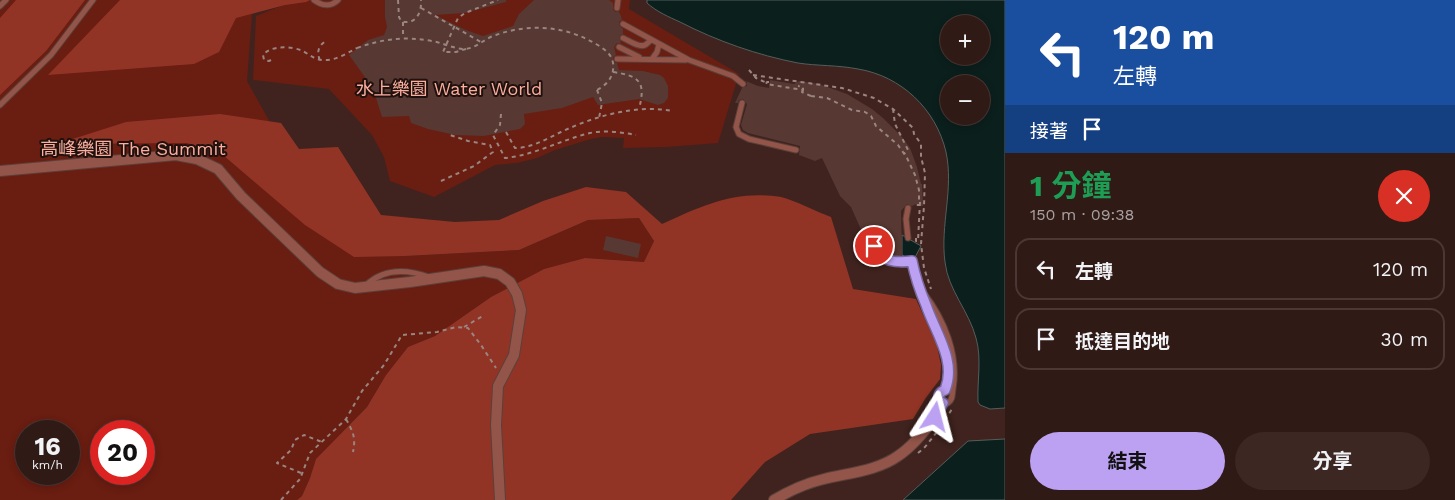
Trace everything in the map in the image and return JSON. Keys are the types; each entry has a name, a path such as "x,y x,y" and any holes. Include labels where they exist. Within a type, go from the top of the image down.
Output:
{"street":[{"path":"0,171 176,155 197,159 218,169 242,196 320,272 338,284 355,288 484,271 499,274 510,282 517,294 521,310 514,355 498,386 496,425 500,500"},
{"path":"774,500 816,481 886,463 898,456 915,441 935,417"}],"lane":[{"path":"0,6 6,0"},
{"path":"0,105 51,56 93,0"},
{"path":"314,0 325,5 331,5 338,0"},
{"path":"617,8 618,0"},
{"path":"623,24 689,60 727,73 743,84"},
{"path":"623,38 642,46 652,40"},
{"path":"652,59 657,52 658,44"},
{"path":"620,47 642,58"},
{"path":"616,59 689,60"},
{"path":"742,103 736,127 736,131 739,134 749,139 796,150"},
{"path":"908,208 906,218 908,238"},
{"path":"873,240 876,252 881,257 892,261 912,261 926,306 945,350 948,369 947,384 945,390 939,395 939,400 943,403"},
{"path":"921,290 931,303 950,342 954,371 952,395 950,402 943,403"},
{"path":"945,390 952,395"},
{"path":"935,417 943,403"}],"path":[{"path":"398,0 399,18 403,22 403,38"},
{"path":"403,22 415,20 419,15 421,0"},
{"path":"498,0 458,18 443,52 456,52 477,45 497,34 522,29 562,30 587,38 606,50 613,60 613,72 608,82 597,90 602,106 599,118"},
{"path":"421,8 481,42"},
{"path":"271,60 264,60 264,53 282,47 298,50 320,60 334,59 357,48 384,39 427,40 456,48 466,48"},
{"path":"320,60 318,51 326,41"},
{"path":"749,70 753,75 768,82 766,84 803,90"},
{"path":"613,72 629,74 640,84 642,94 639,109"},
{"path":"753,75 842,88 874,98 893,108 913,128 914,134 921,144 921,158 925,173 925,192 920,244 917,244 916,238"},
{"path":"798,86 803,87 802,92 811,96 827,98 852,110 864,112 871,116 876,126 898,145 916,175 919,190 920,206 917,241"},
{"path":"506,132 515,148 522,148 534,145 574,126 599,118 639,109 653,108 673,111"},
{"path":"893,108 895,124 908,150 904,154"},
{"path":"500,114 500,125 493,135 505,158 535,153 590,133 613,132 636,135"},
{"path":"441,181 474,166 493,152 490,145 446,134"},
{"path":"918,206 919,202"},
{"path":"463,328 483,316"},
{"path":"281,500 300,479 310,453 346,419 362,391 384,365 402,335 437,332 456,327 468,328 496,368"},
{"path":"346,419 354,436 353,452"},
{"path":"302,474 278,463 291,450 295,440 304,435 322,442"}],"green space":[{"name":"高峰樂園 The Summit","path":"0,0 280,0 252,14 247,81 340,248 405,256 519,250 588,220 639,218 654,241 644,262 585,258 544,269 491,297 435,336 408,347 386,375 367,407 316,459 302,496 297,500 0,500"},
{"name":"水上樂園 Water World","path":"296,0 630,0 629,9 739,74 718,143 623,148 624,138 602,137 591,139 555,150 537,158 517,163 495,165 434,197 390,181 384,157 372,135 329,89 253,80 256,16"}],"shaded area":[{"path":"16,0 85,0 46,51 0,95 0,18"},
{"path":"120,0 310,0 236,18 219,52 194,64 48,75"},
{"path":"220,114 281,123 299,149 338,147 381,215 455,222 499,220 543,201 586,187 626,192 662,224 691,211 734,198 764,195 781,197 792,201 831,217 853,289 916,299 937,346 941,365 940,379 913,419 810,434 765,462 731,500 297,500 302,496 316,459 367,407 386,375 408,347 435,336 491,297 544,269 585,258 644,262 654,241 639,218 588,220 519,250 354,257 305,225 223,155 187,143 57,144 126,122"}],"water":[{"path":"647,0 1005,0 1005,408 990,409 980,405 978,402 978,346 973,328 950,282 945,262 944,234 949,180 946,152 941,136 925,109 902,87 874,73 850,68 798,63 752,52 694,29 647,3"},
{"path":"902,235 921,246 913,261 902,255"},
{"path":"1005,439 1005,500 903,500 968,441"}],"building":[{"path":"385,0 506,0 506,2 465,13 435,15 483,36 513,26 519,14 534,0 609,0 613,3 613,10 619,12 621,16 622,20 619,22 619,25 623,29 623,34 619,37 621,43 617,43 614,47 616,55 613,57 613,62 617,63 619,70 643,71 660,75 668,86 668,98 664,103 658,105 639,99 598,105 593,97 562,108 524,114 525,124 520,129 484,136 455,135 428,129 411,123 409,116 382,117 376,98 367,80 349,55 368,40 384,35 387,27"},
{"path":"770,80 794,84 799,81 819,84 847,94 883,118 910,148 922,184 923,206 907,204 901,211 902,255 898,258 885,254 882,245 877,242 876,236 871,235 869,237 863,234 851,207 840,196 822,158 815,161 799,155 800,146 748,133 743,130 741,125 747,104 743,99 735,103 742,88 747,86 746,81 769,88"},
{"path":"606,236 641,244 638,258 603,250"}],"route":[{"path":"874,246 876,252 881,257 892,261 912,261 926,306 942,341 948,369 945,390 939,395 940,402 943,403 935,417"}]}
